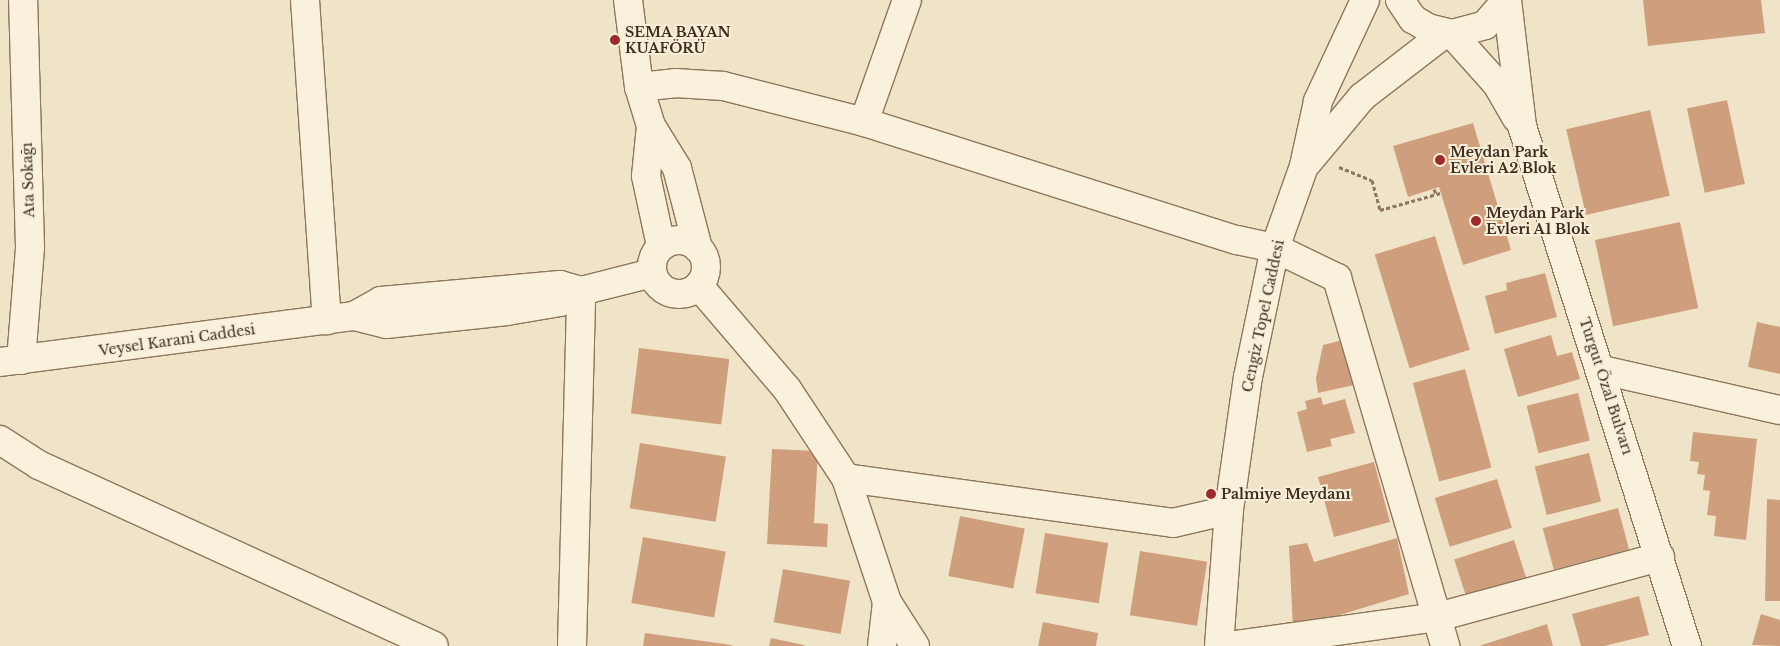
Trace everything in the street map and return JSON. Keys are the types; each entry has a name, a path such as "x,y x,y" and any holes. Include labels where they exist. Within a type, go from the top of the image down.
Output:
{"street":[{"name":"Ata Sokağı","path":"11,361 30,247 23,0"},
{"path":"305,0 327,320"},
{"path":"628,0 639,86 651,126 677,168 698,248 706,267 699,286 691,292 672,294 663,290 652,273 653,258 662,246 680,240 698,248"},
{"path":"864,122 907,0"},
{"name":"Cengiz Topel Caddesi","path":"1219,646 1229,510 1248,376 1275,248 1308,161 1318,102 1365,0"},
{"path":"1400,0 1413,19 1448,34 1497,84 1522,126"},
{"path":"1308,161 1362,97 1448,34 1484,25 1507,0"},
{"path":"1507,0 1522,126"},
{"path":"639,86 675,84 723,86 864,122 1275,248 1338,278 1445,646"},
{"path":"651,126 646,176 662,246"},
{"name":"Turgut Özal Bulvarı","path":"1522,126 1602,370 1687,646"},
{"name":"Veysel Karani Caddesi","path":"11,361 354,316 363,309 391,300 560,285 581,291 652,273"},
{"path":"699,286 787,389 846,478 887,602 915,646"},
{"path":"572,646 581,291"},
{"path":"1602,370 1780,410"},
{"path":"0,440 39,464 434,646"},
{"path":"846,478 1173,523 1229,510"},
{"path":"1230,646 1437,618 1660,557"},
{"path":"882,646 887,602"}],"path":[{"path":"1308,161 1372,180 1380,210 1441,193"},
{"path":"1434,189 1436,194"}],"building":[{"path":"1643,0 1761,0 1765,33 1648,46"},
{"path":"1727,100 1745,184 1705,193 1687,109"},
{"path":"1650,110 1670,196 1586,215 1566,129"},
{"path":"1473,123 1511,250 1463,265 1439,187 1408,197 1393,146"},
{"path":"1680,222 1698,308 1613,326 1595,240"},
{"path":"1435,236 1470,350 1410,368 1375,254"},
{"path":"1545,273 1557,317 1495,334 1485,296 1507,290 1506,283"},
{"path":"1757,322 1780,327 1780,374 1748,367"},
{"path":"1551,335 1557,356 1572,352 1580,379 1518,397 1504,349"},
{"path":"1343,340 1354,385 1318,393 1316,378 1323,345"},
{"path":"639,348 729,359 721,425 631,414"},
{"path":"1465,369 1491,468 1439,482 1413,383"},
{"path":"1578,393 1590,441 1538,453 1527,406"},
{"path":"1321,397 1323,405 1345,399 1355,433 1330,439 1332,446 1307,452 1297,412 1307,409 1305,401"},
{"path":"1693,432 1757,439 1746,540 1714,536 1716,516 1707,515 1710,491 1703,490 1705,475 1697,474 1699,462 1690,461"},
{"path":"640,443 726,457 716,522 630,508"},
{"path":"772,449 818,451 814,523 828,524 827,547 767,544"},
{"path":"1589,453 1601,502 1547,515 1535,467"},
{"path":"1374,462 1390,522 1334,537 1318,477"},
{"path":"1497,479 1512,528 1450,547 1435,498"},
{"path":"1767,499 1780,500 1780,601 1765,601"},
{"path":"1618,508 1629,550 1554,570 1543,528"},
{"path":"960,516 1025,529 1013,588 948,576"},
{"path":"1045,533 1108,543 1099,603 1035,593"},
{"path":"643,537 726,552 714,618 631,603"},
{"path":"1397,538 1409,594 1293,629 1289,546 1307,543 1314,562"},
{"path":"1514,540 1527,581 1467,600 1454,559"},
{"path":"1140,551 1207,562 1197,626 1130,615"},
{"path":"783,569 850,581 841,634 774,622"},
{"path":"1639,596 1649,635 1604,646 1581,646 1572,614"},
{"path":"1761,614 1780,620 1780,646 1752,645"},
{"path":"1043,622 1098,633 1096,646 1038,646"},
{"path":"1547,624 1553,646 1479,646"},
{"path":"645,633 732,645 732,646 643,646"},
{"path":"771,638 804,645 804,646 769,646"}],"place":[{"name":"SEMA BAYAN KUAFÖRÜ","path":"615,40"},
{"name":"Meydan Park Evleri A2 Blok","path":"1440,160"},
{"name":"Meydan Park Evleri A1 Blok","path":"1476,221"},
{"name":"Palmiye Meydanı","path":"1211,494"}]}
